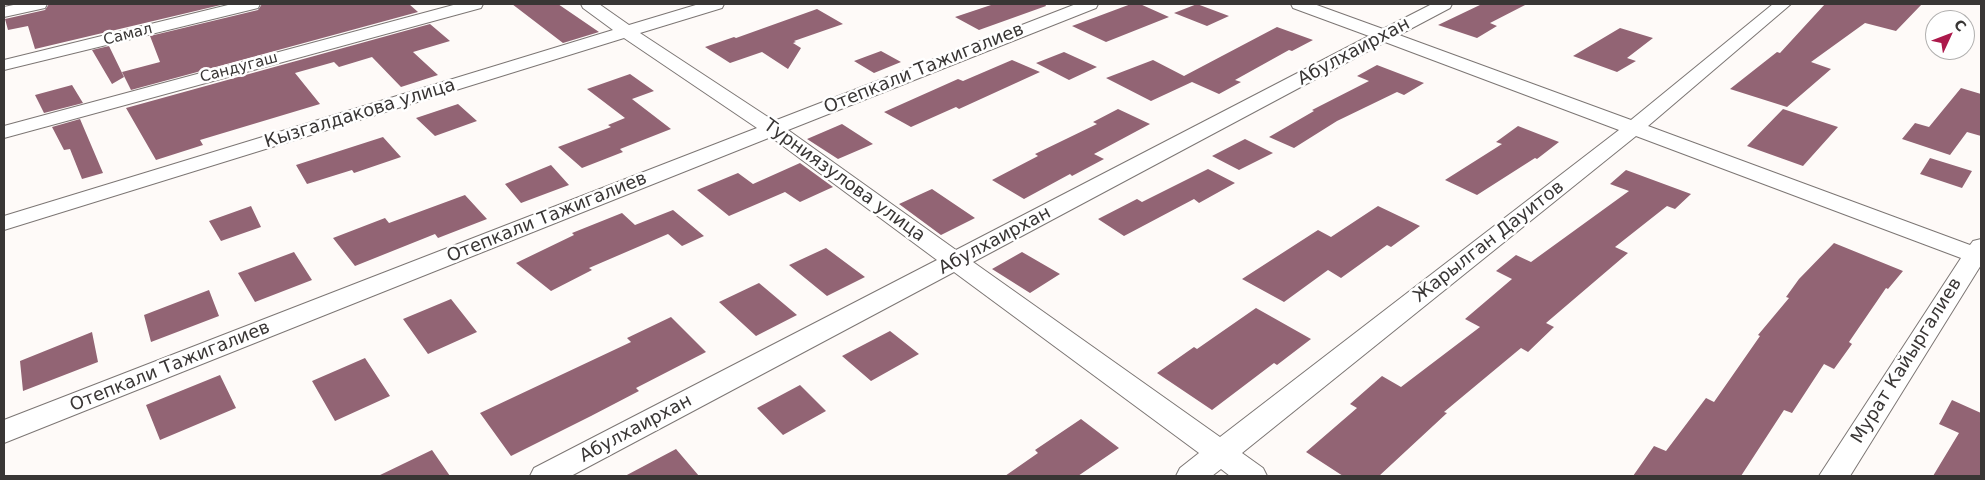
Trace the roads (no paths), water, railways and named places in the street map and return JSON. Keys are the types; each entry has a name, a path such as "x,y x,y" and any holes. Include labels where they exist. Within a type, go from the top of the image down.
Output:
{"street":[{"path":"4,12 39,4"},
{"name":"Самал","path":"4,66 252,4"},
{"name":"Сандугаш","path":"4,132 475,4"},
{"name":"Турниязулова улица","path":"589,4 627,32 773,129 1252,476"},
{"name":"Кызгалдакова улица","path":"4,223 716,4"},
{"name":"Отепкали Тажигалиев","path":"4,432 1090,4"},
{"path":"1299,4 1634,128 1979,252"},
{"name":"Абулхаирхан","path":"545,476 1444,4"},
{"name":"Жарылган Дауитов","path":"1191,476 1634,128 1782,4"},
{"name":"Мурат Кайыргалиев","path":"1834,476 1979,252"}]}
